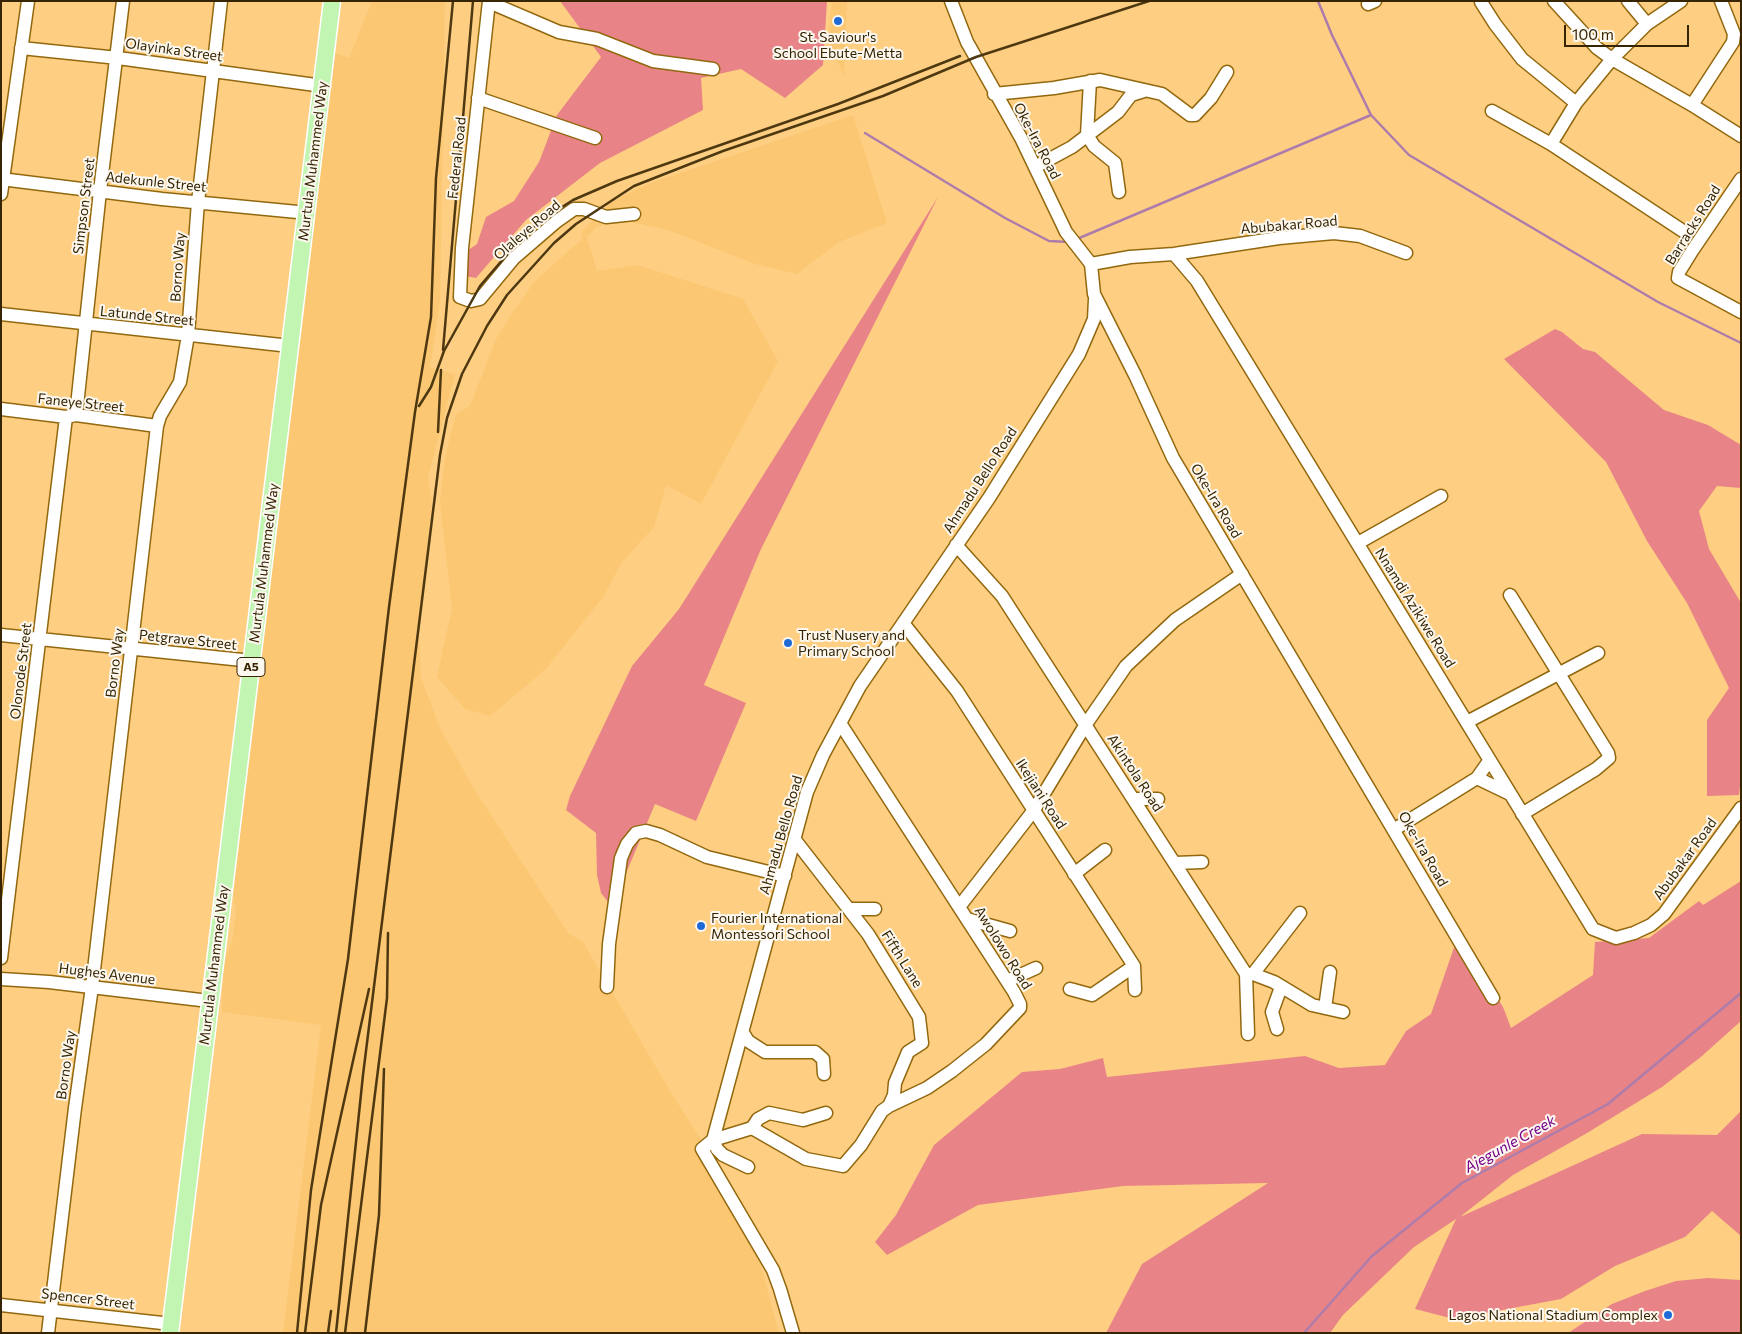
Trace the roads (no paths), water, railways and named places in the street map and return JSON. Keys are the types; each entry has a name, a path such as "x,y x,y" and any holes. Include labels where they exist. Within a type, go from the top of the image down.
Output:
{"main road":[{"name":"Murtula Muhammed Way","path":"170,1329 290,346 308,213 332,1"}],"street":[{"path":"1,194 28,1"},
{"name":"Simpson Street","path":"71,416 86,324 100,191 118,58 123,1"},
{"name":"Borno Way","path":"48,1333 92,987 157,426 160,416 180,382 188,335 198,202 221,1"},
{"name":"Oke-Ira Road","path":"951,1 967,42 1035,167 1066,232 1091,264 1094,294 1135,375 1173,458 1493,998"},
{"path":"1554,1 1597,48 1612,59 1692,105 1741,136"},
{"path":"1628,1 1647,24"},
{"path":"1551,144 1576,103 1612,59 1647,24 1681,1"},
{"path":"1692,105 1733,42 1734,34 1720,1"},
{"path":"489,2 559,32 597,39 653,61 713,68"},
{"name":"Federal Road","path":"480,299 472,301 460,297 462,248 489,2"},
{"path":"1482,2 1495,24 1522,59 1576,103"},
{"name":"Olayinka Street","path":"20,48 118,58 323,86"},
{"path":"994,94 1054,88 1090,81 1115,83 1162,94 1173,100 1190,115 1194,115 1211,98 1227,72"},
{"path":"1090,81 1087,135 1094,146 1115,163 1119,192"},
{"path":"1035,167 1072,147 1118,112 1131,95 1144,91"},
{"path":"478,98 595,138"},
{"path":"1492,111 1551,144 1686,233"},
{"name":"Adekunle Street","path":"2,179 308,213"},
{"name":"Barracks Road","path":"1741,179 1692,251 1679,272 1678,278 1741,312"},
{"name":"Olaleye Road","path":"480,299 514,258 557,221 574,210 584,209 606,217 634,214"},
{"name":"Abubakar Road","path":"1174,254 1279,238 1334,232 1360,236 1406,253"},
{"path":"1091,264 1130,257 1174,254"},
{"name":"Nnamdi Azikiwe Road","path":"1174,254 1197,281 1358,543 1401,618 1468,722 1508,793 1593,929 1616,938 1634,933 1650,925"},
{"name":"Ahmadu Bello Road","path":"713,1140 743,1033 757,971 807,792 860,686 989,498 1079,354 1094,318 1094,294"},
{"name":"Latunde Street","path":"1,314 290,346"},
{"name":"Faneye Street","path":"1,409 157,426"},
{"name":"Olonode Street","path":"1,958 40,640 71,416"},
{"path":"1358,543 1441,496"},
{"name":"Akintola Road","path":"956,545 1002,596 1249,974"},
{"path":"959,907 1034,810 1086,724 1126,666 1175,620 1242,574"},
{"path":"1510,595 1608,753 1608,761 1522,814"},
{"name":"Ikejiani Road","path":"903,623 957,691 1134,966"},
{"name":"Petgrave Street","path":"1,636 252,662"},
{"path":"1468,722 1598,653"},
{"name":"Awolowo Road","path":"752,1128 806,1159 843,1166 861,1145 882,1111 927,1088 952,1071 986,1044 1018,1012 1020,1004 840,723"},
{"path":"1394,829 1477,778 1489,761"},
{"path":"1477,778 1508,793"},
{"path":"1134,799 1158,799"},
{"name":"Abubakar Road","path":"1650,925 1664,914 1741,808"},
{"path":"607,987 609,944 621,858 627,844 636,833 646,831 660,835 707,857 785,876"},
{"name":"Fifth Lane","path":"795,840 850,909 893,972 919,1017 922,1043 908,1052 894,1083 894,1095 889,1106"},
{"path":"1074,874 1105,850"},
{"path":"1175,863 1202,862"},
{"path":"850,909 875,910"},
{"path":"1248,1034 1249,974 1300,913"},
{"path":"967,919 1010,931"},
{"path":"1070,989 1092,995 1134,966"},
{"path":"1134,966 1135,990"},
{"path":"1007,981 1036,968"},
{"path":"1325,1008 1330,972"},
{"path":"1249,974 1281,987 1312,1005 1343,1012"},
{"name":"Hughes Avenue","path":"1,979 210,1000"},
{"path":"1277,1028 1272,1012 1281,987"},
{"path":"743,1033 748,1041 765,1052 815,1052 823,1059 824,1074"},
{"path":"793,1333 773,1270 702,1149 713,1140 752,1128 758,1119 769,1113 803,1120 826,1113"},
{"path":"713,1140 717,1149 724,1155 748,1167"},
{"name":"Spencer Street","path":"1,1305 51,1310 170,1329"}],"waterway":[{"path":"1318,1 1332,35 1371,115 1409,155 1658,302 1741,343"},
{"path":"1077,239 1371,115"},
{"path":"865,133 1005,218 1049,241 1069,242"},
{"name":"Ajegunle Creek","path":"1304,1333 1372,1256 1462,1183 1608,1104 1741,993"}],"railway":[{"path":"297,1333 311,1190 348,959 389,607 415,412 431,317 436,178 453,1"},
{"path":"443,350 473,1"},
{"path":"336,1333 363,1075 440,455 447,418 462,374 487,326 507,295 554,243 576,224 634,186 723,151 883,96 976,57 1149,1"},
{"path":"419,406 431,387 444,351 480,286 522,237 545,218 573,200 617,181 838,104 960,56"},
{"path":"438,432 441,370"},
{"path":"345,1333 387,998 388,933"},
{"path":"305,1333 321,1205 369,989"},
{"path":"365,1333 379,1215 384,1069"},
{"path":"328,1333 331,1311"}],"place":[{"name":"St. Saviour's School Ebute-Metta","path":"838,21"},
{"name":"Trust Nusery and Primary School","path":"788,643"},
{"name":"Fourier International Montessori School","path":"701,926"},
{"name":"Lagos National Stadium Complex","path":"1668,1315"}]}
